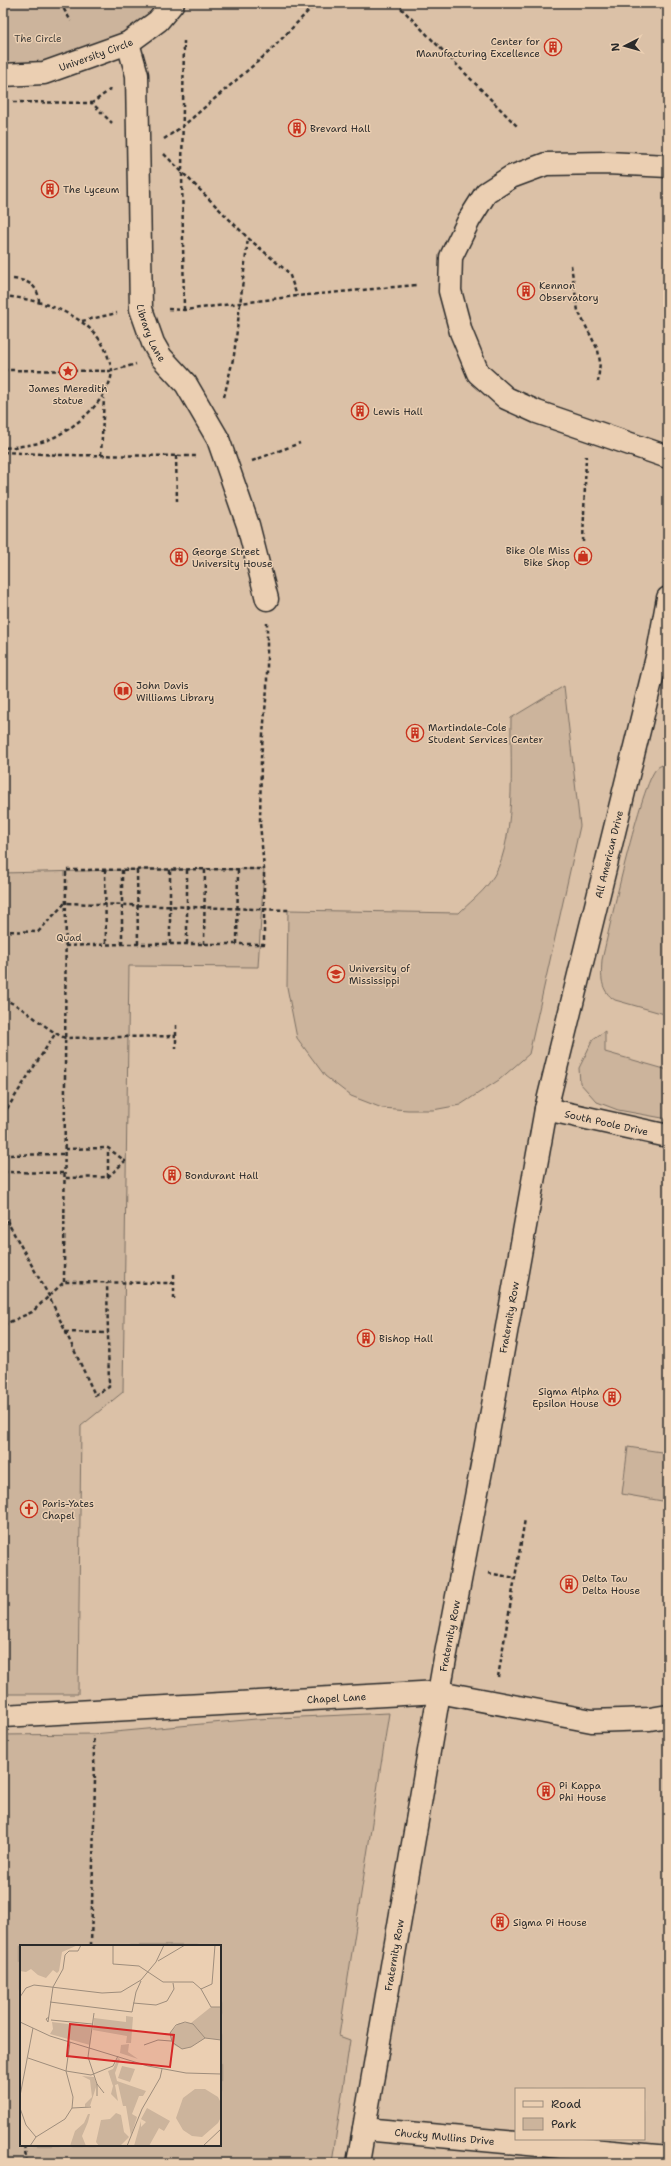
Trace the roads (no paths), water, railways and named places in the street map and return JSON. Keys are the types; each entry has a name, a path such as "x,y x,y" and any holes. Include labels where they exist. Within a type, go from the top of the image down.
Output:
{"street":[{"name":"University Circle","path":"3,75 44,73 128,43 158,21 173,3"},
{"name":"Library Lane","path":"128,43 137,75 142,309 153,343 161,356 186,384 218,439 248,525 267,599"},
{"path":"668,166 607,163 546,164 511,177 486,193 469,220 450,257 450,291 461,332 478,373 506,398 537,412 668,457"},
{"name":"All American Drive","path":"546,1109 658,650 668,598"},
{"name":"South Poole Drive","path":"546,1109 668,1136"},
{"name":"Fraternity Row","path":"358,2163 439,1692 546,1109"},
{"name":"Chapel Lane","path":"3,1716 439,1692 592,1721 650,1720 668,1716"},
{"name":"Chucky Mullins Drive","path":"364,2129 668,2157"}],"place":[{"name":"Center for Manufacturing Excellence","path":"553,47"},
{"name":"Brevard Hall","path":"297,128"},
{"name":"The Lyceum","path":"50,189"},
{"name":"Kennon Observatory","path":"526,291"},
{"name":"James Meredith statue","path":"68,371"},
{"name":"Lewis Hall","path":"360,411"},
{"name":"Bike Ole Miss Bike Shop","path":"583,556"},
{"name":"George Street University House","path":"179,557"},
{"name":"John Davis Williams Library","path":"123,691"},
{"name":"Martindale-Cole Student Services Center","path":"415,733"},
{"name":"University of Mississippi","path":"336,974"},
{"name":"Bondurant Hall","path":"172,1175"},
{"name":"Bishop Hall","path":"366,1338"},
{"name":"Sigma Alpha Epsilon House","path":"612,1397"},
{"name":"Paris-Yates Chapel","path":"29,1509"},
{"name":"Delta Tau Delta House","path":"569,1584"},
{"name":"Pi Kappa Phi House","path":"546,1791"},
{"name":"Sigma Pi House","path":"500,1922"}],"park label":[{"name":"The Circle","path":"38,38"},
{"name":"Quad","path":"69,937"}]}
